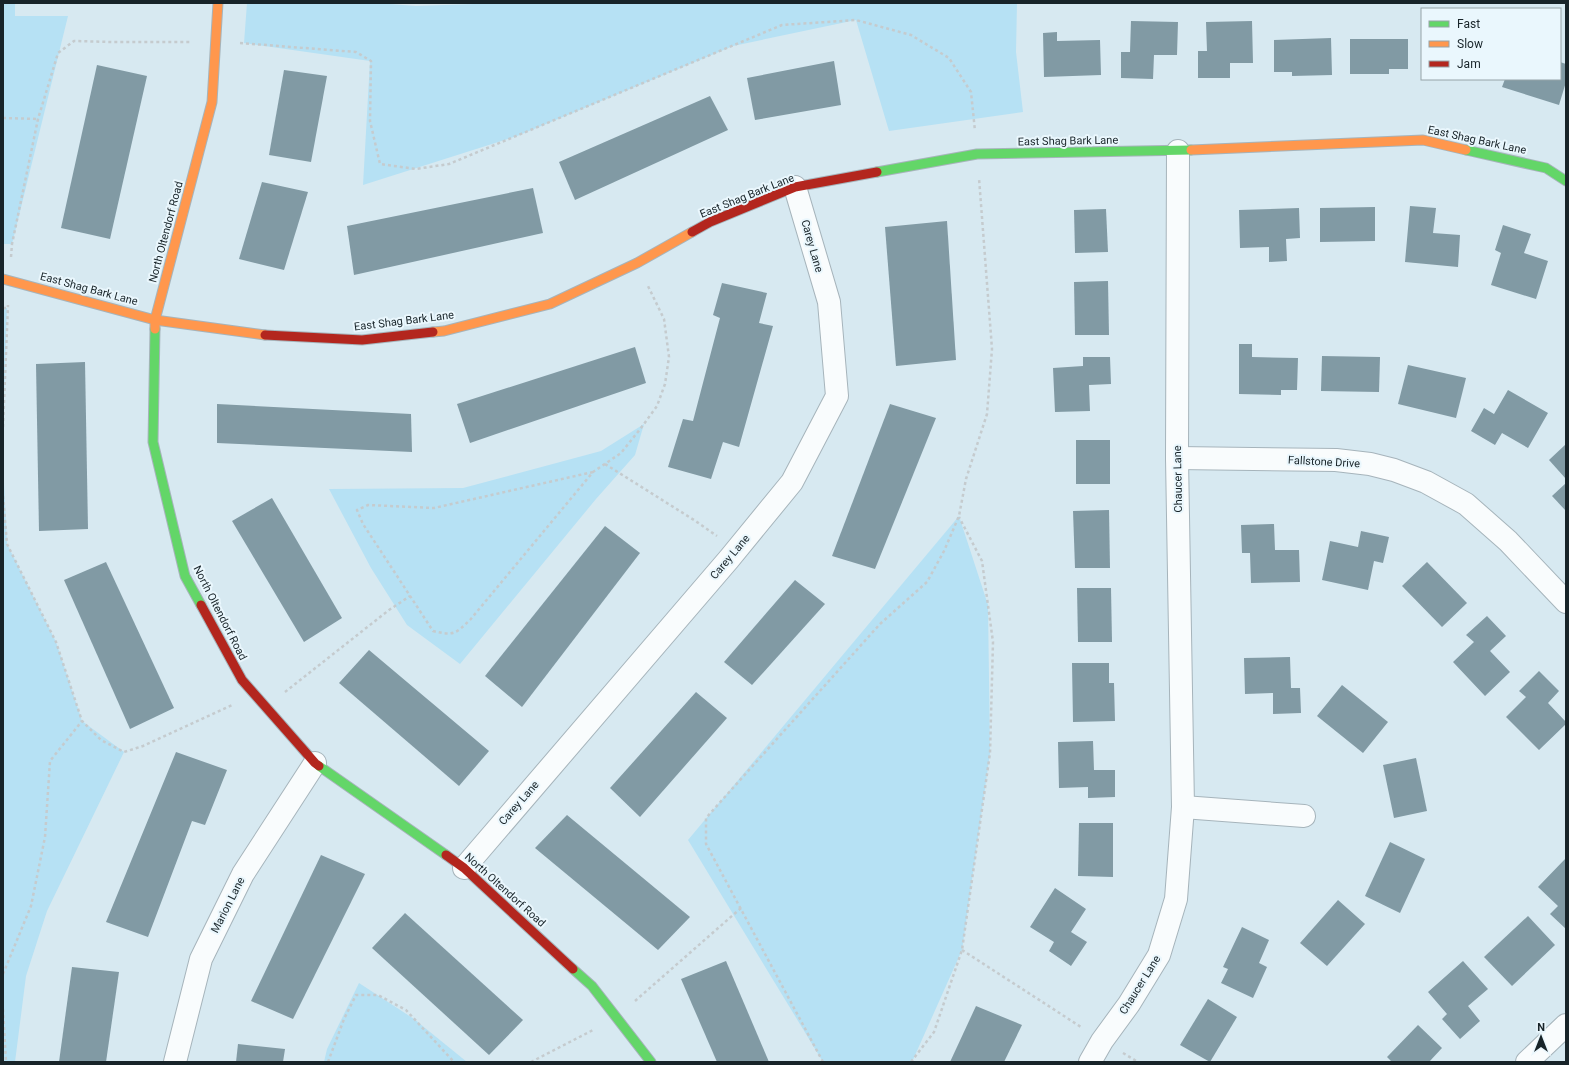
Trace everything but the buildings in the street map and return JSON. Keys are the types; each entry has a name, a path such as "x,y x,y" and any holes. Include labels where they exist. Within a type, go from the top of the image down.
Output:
{"street":[{"name":"North Oltendorf Road","path":"218,3 212,102 156,320 153,442 185,576 242,680 315,763 464,868 592,986 651,1062"},
{"name":"East Shag Bark Lane","path":"6,279 156,320 256,334 362,340 444,331 550,304 637,263 710,222 795,187 977,154 1178,151 1423,140 1546,168 1566,181"},
{"name":"Chaucer Lane","path":"1090,1062 1102,1041 1129,1004 1160,955 1176,900 1183,807 1177,458 1178,151"},
{"name":"Carey Lane","path":"464,868 736,550 792,482 837,396 829,302 795,187"},
{"name":"Fallstone Drive","path":"1177,458 1336,460 1370,464 1394,470 1426,482 1466,504 1508,541 1566,602"},
{"name":"Marion Lane","path":"175,1062 201,959 243,874 315,763"},
{"path":"1183,807 1304,816"},
{"path":"1528,1062 1566,1025"}],"path":[{"path":"3,427 7,308 6,279 12,244 38,119 58,53 74,41 216,41 356,52 370,61 370,121 380,164 416,169 449,164 782,25 856,20 911,35 949,58 971,92 992,349 987,414 966,479 959,516 944,551 926,582 880,624 706,818 706,844 823,1062"},
{"path":"3,118 38,119"},
{"path":"593,472 434,508 368,505 357,510 363,524 433,631 444,634 456,633 470,620 593,472 621,453 657,406 665,384 668,357 664,319 637,263"},
{"path":"605,464 694,520 736,550"},
{"path":"3,496 7,544 56,642 82,721 101,740 124,752 143,746 233,705 253,693"},
{"path":"911,1062 934,1032 962,950 990,753 994,642 982,561 959,516"},
{"path":"266,707 389,610 410,596"},
{"path":"3,974 32,906 45,837 50,762 82,721"},
{"path":"531,1062 616,1018 741,908"},
{"path":"962,950 1102,1041 1138,1062"},
{"path":"328,1062 344,1019 356,995 378,995 406,1010 454,1062"},
{"path":"3,1009 6,1062"}],"shaded area":[{"path":"3,3 15,3 15,16 68,16 12,244 3,244"},
{"path":"247,3 377,3 416,6 503,3 1017,3 1016,52 1023,112 889,131 856,20 733,46 517,136 363,185 370,61 244,43"},
{"path":"3,308 7,308 3,429"},
{"path":"644,424 635,455 596,499 460,664 407,625 371,568 329,489 463,488 601,451"},
{"path":"3,462 7,544 56,642 82,721 124,752 47,911 26,976 15,1062 3,1062"},
{"path":"959,516 988,605 990,753 962,950 912,1062 823,1062 688,840"},
{"path":"359,983 414,1019 467,1062 324,1062 327,1049"}],"traffic: fast":[{"path":"877,172 977,154 1191,150"},
{"path":"1466,150 1546,168 1566,181"},
{"path":"155,329 153,442 185,576 201,605"},
{"path":"319,766 446,855"},
{"path":"573,969 592,986 651,1062"}],"traffic: slow":[{"path":"155,329 155,320 212,102 218,3"},
{"path":"1191,150 1423,140 1466,150"},
{"path":"433,332 444,331 550,304 637,263 692,232"},
{"path":"3,279 155,320 265,335"}],"traffic: jam":[{"path":"692,232 710,222 795,187 877,172"},
{"path":"265,335 362,340 433,332"},
{"path":"201,605 242,680 319,766"},
{"path":"446,855 464,868 573,969"}]}
